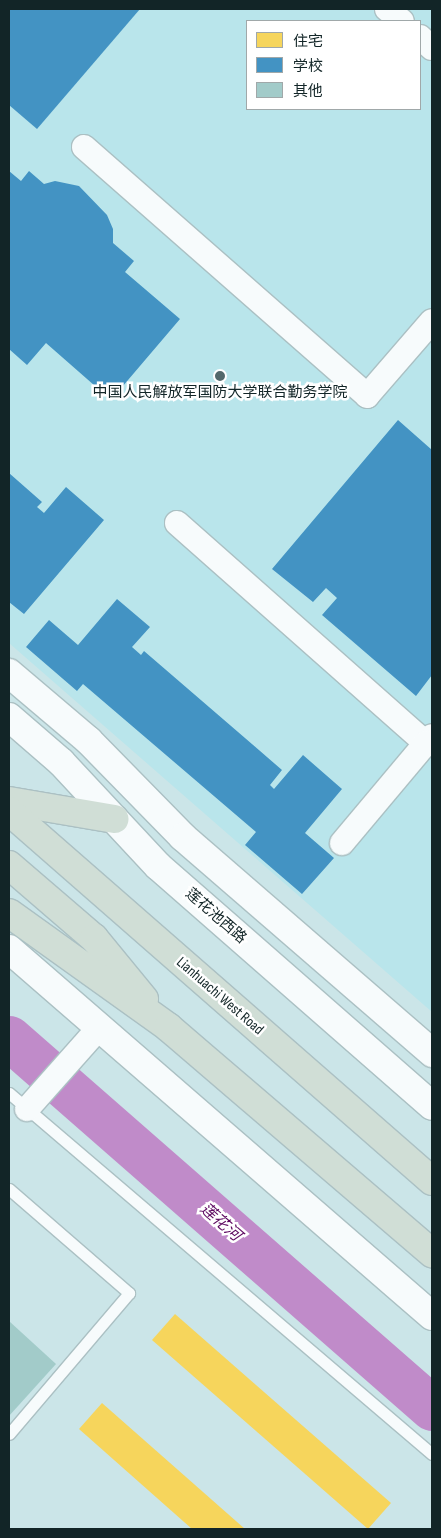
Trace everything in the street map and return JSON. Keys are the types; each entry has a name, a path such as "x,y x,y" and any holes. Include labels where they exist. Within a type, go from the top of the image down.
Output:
{"highway":[{"path":"9,801 114,819"},
{"name":"Lianhuachi West Road","path":"9,811 432,1181"},
{"path":"9,865 94,938 168,1027"},
{"path":"9,913 168,1027 432,1253"}],"street":[{"path":"387,9 401,20"},
{"path":"421,38 432,48"},
{"path":"84,147 367,396 432,321"},
{"path":"177,523 429,740 342,843"},
{"path":"9,673 88,740 183,837 432,1053"},
{"name":"莲花池西路","path":"9,718 60,762 158,866 432,1106"},
{"path":"114,819 138,791"},
{"path":"9,949 432,1316"},
{"path":"27,1109 99,1028"}],"lane":[{"path":"9,1093 432,1454"},
{"path":"9,1189 129,1293 9,1434"}],"shaded area":[{"name":"中国人民解放军国防大学联合勤务学院","path":"9,9 432,9 432,1012 9,643"}],"building: 住宅":[{"path":"175,1314 391,1503 368,1529 152,1340"},
{"path":"102,1403 245,1529 192,1529 79,1429"}],"building: 学校":[{"path":"9,9 140,9 37,129 9,105"},
{"path":"9,171 21,181 29,171 44,184 55,181 79,186 107,215 113,229 113,243 134,261 125,272 180,319 111,400 46,343 27,365 9,349"},
{"path":"398,420 432,450 432,675 416,696 322,615 337,598 326,588 313,602 272,569"},
{"path":"9,473 42,502 37,507 44,513 66,487 104,520 24,614 9,602"},
{"path":"117,599 150,627 132,647 141,655 144,651 282,770 270,785 274,789 303,755 342,789 305,833 334,858 302,894 245,845 256,832 83,684 77,691 26,647 49,620 78,645"}],"building: 其他":[{"path":"9,1321 56,1364 9,1416"}],"waterway":[{"name":"莲花河","path":"9,1038 432,1408"}],"place":[{"name":"中国人民解放军国防大学联合勤务学院","path":"220,376"}]}
